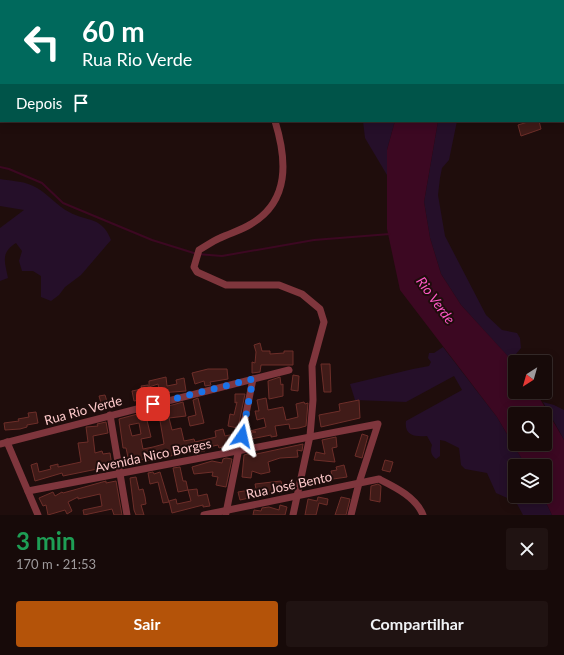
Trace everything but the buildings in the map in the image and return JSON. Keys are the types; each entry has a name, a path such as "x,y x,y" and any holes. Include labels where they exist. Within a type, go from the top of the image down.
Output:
{"street":[{"path":"275,122 282,156 282,183 276,201 261,218 250,225 219,238 199,250 194,267 197,272 226,285 279,285 302,294 320,309 324,322 312,366 313,400 310,436 293,515"},
{"name":"Rua Rio Verde","path":"3,443 289,370"},
{"path":"226,513 253,379"},
{"path":"110,415 127,515"},
{"name":"Avenida Nico Borges","path":"28,491 378,424 359,483"},
{"path":"3,443 28,491 38,515"},
{"name":"Rua José Bento","path":"204,515 226,513 379,479 393,486 414,501 424,515"},
{"path":"351,515 359,483"}],"shaded area":[{"path":"363,122 395,122 387,150 387,175 365,138"},
{"path":"438,122 457,122 449,160 442,168 438,195 445,236 486,315 502,330 517,333 520,338 521,348 515,355 508,355 508,357 461,305 441,274 430,238 424,202"},
{"path":"0,179 24,183 37,188 45,193 60,207 76,215 99,223 107,232 111,240 81,275 65,287 59,295 51,301 41,297 41,276 33,271 22,271 19,261 22,251 16,243 8,250 5,258 8,278 0,281 0,228 24,210 0,206"},
{"path":"443,347 497,417 508,436 508,451 517,451 522,459 508,459 508,498 496,493 487,473 465,469 461,465 459,448 440,440 440,456 436,459 432,454 432,445 427,436 415,436 407,430 406,421 462,390 454,376 406,402 355,400 350,384 429,366 431,362 428,358 429,353 434,353"},
{"path":"543,402 564,410 564,440 552,418 552,407 546,407"},
{"path":"517,503 546,503 552,515 523,515"}],"water":[{"name":"Rio Verde","path":"395,122 438,122 424,202 430,238 441,274 461,305 508,356 508,399 540,399 545,407 508,407 508,436 497,417 400,290 387,229 387,150"},
{"name":"Rio Verde","path":"552,419 564,440 564,515 552,515 546,503 552,503 552,459 522,459 517,451 552,451"}],"waterway":[{"path":"0,167 9,169 42,183 63,203 152,240 197,254 222,256 314,240 390,234"}],"route":[{"path":"153,404 253,379 242,436"}]}
